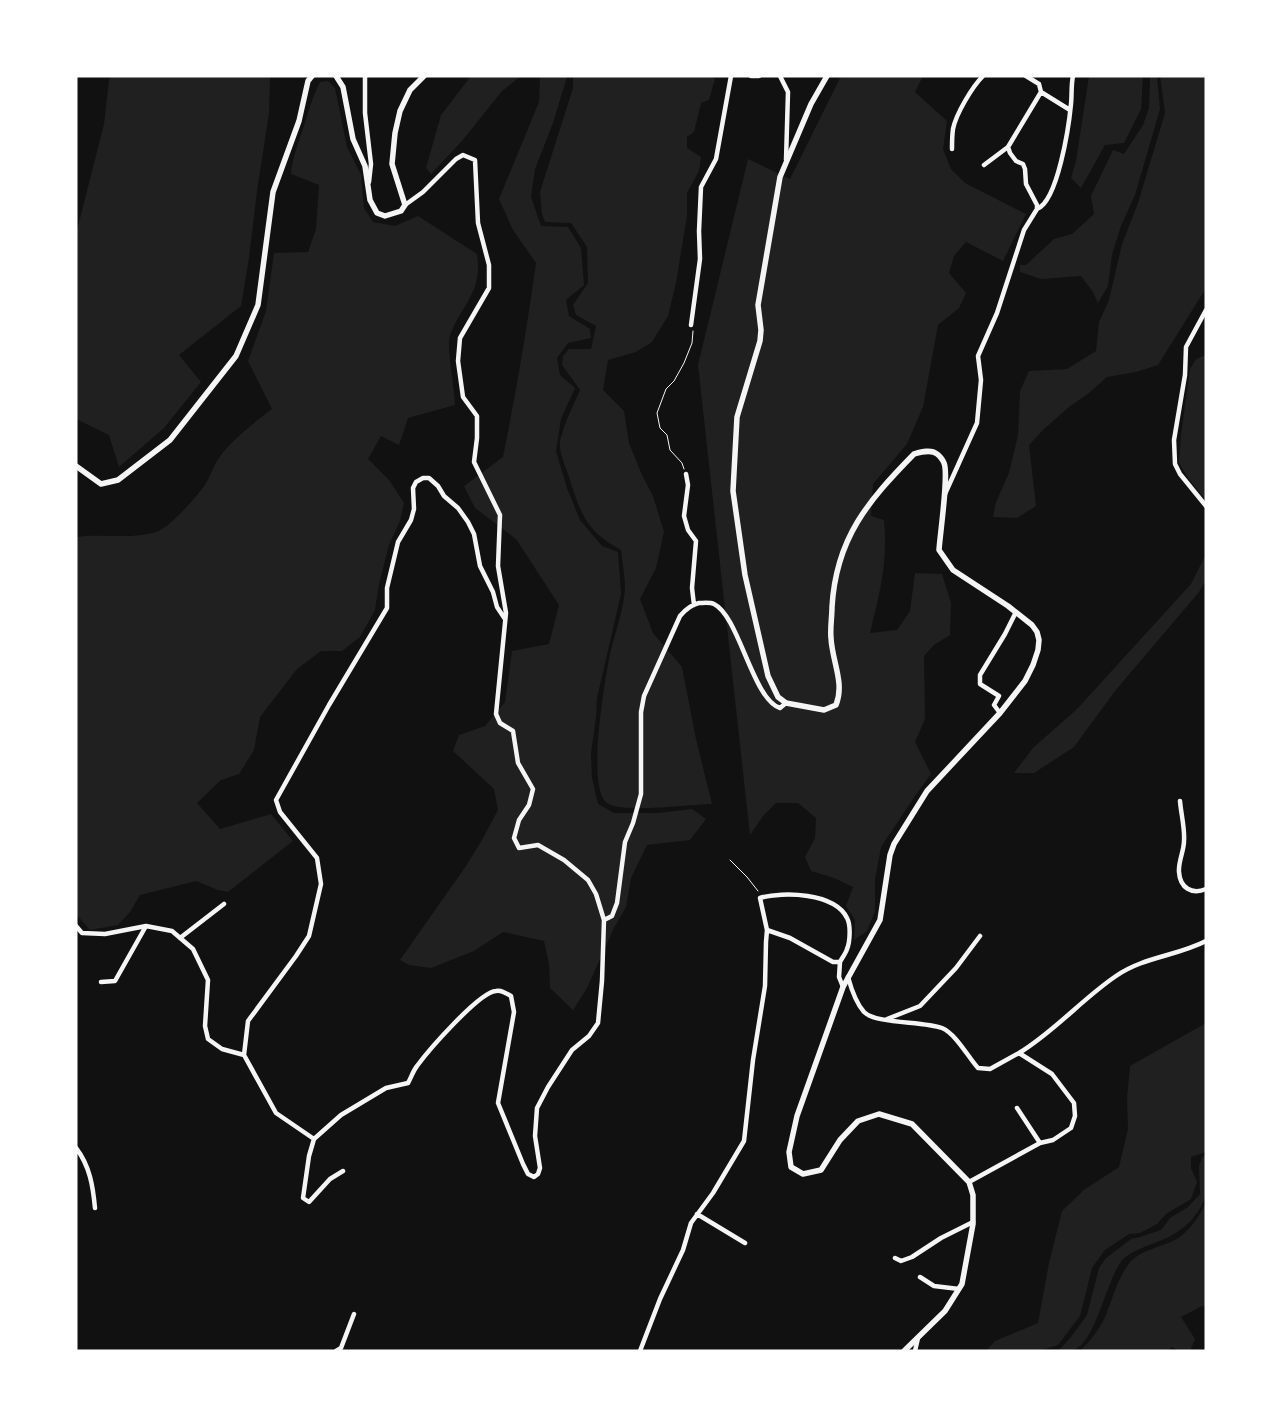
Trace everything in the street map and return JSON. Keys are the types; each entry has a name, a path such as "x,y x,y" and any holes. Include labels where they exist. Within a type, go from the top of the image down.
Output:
{"street":[{"path":"76,466 101,484 118,480 170,440 236,356 258,305 273,192 299,121 308,81 312,76"},
{"path":"336,76 343,87 353,139 365,166 370,200 377,214 385,216 401,211 405,205 423,192 456,159 463,155 475,160 478,223 489,265 489,288 460,338 458,361 463,397 477,416 474,462 500,515 498,566 504,595 505,619 496,714 500,723 513,731 518,763 533,789 529,805 519,820 514,838 519,848 538,845 564,860 588,880 596,894 604,920 602,981 598,1023 589,1036 572,1050 537,1108 535,1136 540,1168 538,1174 534,1177 528,1174 498,1103 514,1012 511,996 504,992 495,991 470,1008 444,1034 416,1067 408,1083 386,1088 341,1114 314,1139 309,1156 303,1198 309,1202 330,1179 343,1171"},
{"path":"365,76 365,113 371,164 368,188"},
{"path":"405,205 392,164 395,133 400,111 410,90 424,76"},
{"path":"691,326 700,259 701,187 716,159 730,76"},
{"path":"750,76 759,76"},
{"path":"780,76 788,92 786,162"},
{"path":"828,76 811,104 786,162 777,193 758,304 761,330 760,341 737,417 733,491 745,575 768,676 778,697 786,703 824,710 836,705 840,688 830,636 834,579 850,533 883,486 914,454 929,451 937,453 945,464 939,550 942,556 953,570 1016,612 1032,625 1037,632 1039,640 1038,650 1025,681 1000,714 927,791 894,844 890,855 880,920 843,987 797,1116 788,1152 792,1167 803,1174 821,1170 840,1140 858,1121 879,1114 912,1124 969,1182 973,1195 973,1222 962,1284 945,1311 904,1351"},
{"path":"952,149 956,118 978,81 983,76"},
{"path":"1026,76 1039,84 1041,92 1070,110"},
{"path":"944,498 977,422 981,380 978,356 997,313 1024,230 1049,196 1059,170 1070,110 1073,76"},
{"path":"984,165 1008,147 1041,92"},
{"path":"1008,147 1016,161 1023,164 1026,168 1026,184 1037,205 1037,210"},
{"path":"1206,310 1186,347 1185,375 1174,440 1175,464 1180,474 1206,506"},
{"path":"686,474 688,486 684,516 688,530 696,541 692,588 694,605"},
{"path":"314,1139 276,1114 244,1055 248,1021 309,936 320,884 317,858 280,812 276,800 329,705 387,608 388,588 398,542 411,520 414,508 413,488 416,482 423,478 429,478 438,486 444,496 458,508 468,522 474,534 480,566 493,592 497,607 505,619"},
{"path":"604,920 612,916 617,903 626,842 641,794 641,712 644,696 684,611 702,603 714,604 720,609 732,628 764,692 780,708 786,703"},
{"path":"1000,714 994,704 999,696 980,684 980,675 1016,612"},
{"path":"1180,801 1184,840 1179,872 1183,884 1188,890 1198,893 1206,889"},
{"path":"640,1351 660,1299 684,1250 691,1223 744,1141 765,986 768,930 760,898 769,895 793,894 821,898 836,906 847,918 849,931 848,948 840,962 840,977 843,987"},
{"path":"180,938 224,904"},
{"path":"76,926 82,933 105,934 146,926 172,931 193,949 208,980 205,1026 208,1039 222,1049 244,1055"},
{"path":"102,982 115,981 146,926"},
{"path":"768,930 790,938 833,962 840,962"},
{"path":"886,1020 920,1006 956,968 980,936"},
{"path":"848,977 863,1011 872,1018 942,1028 954,1035 978,1068 990,1069 1020,1053 1117,975 1143,962 1193,948 1206,941"},
{"path":"969,1182 1040,1143 1053,1140 1071,1128 1075,1116 1074,1103 1052,1074 1020,1053"},
{"path":"1017,1108 1040,1143"},
{"path":"76,1148 82,1156 93,1184 95,1208"},
{"path":"697,1214 745,1243"},
{"path":"895,1258 900,1261 912,1256 941,1238 973,1222"},
{"path":"920,1277 934,1286 959,1289"},
{"path":"336,1351 341,1348 354,1314"},
{"path":"915,1351 918,1338"}],"path":[{"path":"686,474 682,463 670,450 667,435 660,428 657,413 666,389 674,381 692,343 693,334 691,326"},
{"path":"730,860 760,893 760,898"}],"shaded area":[{"path":"111,76 270,76 269,113 241,306 179,355 201,382 164,428 119,467 109,435 76,419 76,234 104,124"},
{"path":"471,76 521,76 502,91 462,141 431,174 426,168 441,115"},
{"path":"540,76 567,77 553,123 535,169 531,197 541,226 568,227 581,248 584,285 566,300 569,316 590,329 591,338 568,343 557,358 560,375 575,388 561,419 556,451 567,488 580,520 602,546 618,552 621,594 597,698 591,753 592,778 598,804 614,813 658,813 692,809 706,819 690,840 647,845 631,878 626,907 614,928 587,988 573,1010 550,988 549,964 544,941 503,932 474,951 431,968 409,965 400,960 466,866 498,810 494,789 453,751 459,735 485,726 505,702 512,651 549,644 559,605 516,539 475,508 464,486 503,457 512,409 536,263 513,230 499,199 539,102"},
{"path":"573,76 710,76 715,79 709,100 701,103 694,132 687,137 687,148 701,157 699,171 687,193 687,216 676,283 668,316 652,342 636,352 608,360 603,390 624,411 629,443 653,496 664,532 656,568 640,599 653,633 682,667 696,739 712,804 627,808 607,803 601,793 597,756 601,708 610,654 623,604 625,578 621,550 599,535 586,520 562,459 560,442 567,419 580,390 562,365 563,356 569,349 591,349 596,326 576,315 573,305 588,283 587,247 571,223 545,222 542,214 540,192 573,88"},
{"path":"841,76 923,76 915,92 947,121 943,149 951,169 965,183 1026,214 1003,261 966,242 954,256 949,273 966,293 959,308 938,325 923,407 907,444 873,484 871,516 884,520 885,550 880,590 870,633 897,630 910,611 915,573 942,574 951,603 950,635 934,645 924,656 925,719 915,742 931,774 881,847 875,880 875,911 867,931 854,940 855,920 846,906 853,887 834,878 811,871 805,857 815,838 816,818 798,803 776,803 763,816 750,835 698,365 748,159 790,179"},
{"path":"1089,76 1143,76 1141,109 1124,143 1105,145 1081,188 1071,178 1076,161"},
{"path":"1150,76 1157,76 1160,109 1135,195 1121,226 1112,255 1108,286 1098,303 1093,292 1081,276 1041,279 1020,272 1020,265 1026,265 1054,239 1072,234 1094,214 1091,196 1113,150 1124,154 1143,125 1149,108"},
{"path":"1160,76 1206,76 1206,288 1158,365 1136,372 1107,377 1069,407 1029,445 1036,506 1017,518 993,517 996,502 1009,473 1018,435 1020,391 1029,371 1067,369 1096,351 1099,322 1109,300 1122,244 1138,203 1165,113"},
{"path":"328,81 335,88 347,147 361,175 364,208 373,222 395,226 418,216 477,254 478,268 474,289 455,325 449,342 455,405 408,418 399,445 381,436 368,459 389,480 404,503 400,521 389,545 379,584 375,610 360,637 342,651 321,651 297,669 260,717 254,750 239,774 221,780 197,803 220,829 271,814 293,841 228,892 196,881 140,895 130,912 118,925 90,930 76,914 76,537 136,536 162,529 182,512 201,490 219,458 232,442 272,409 248,361 266,311 274,253 308,252 316,229 319,185 291,174 292,163 314,95 320,82"},
{"path":"1206,355 1206,500 1188,478 1179,463 1190,369 1196,359"},
{"path":"1206,554 1206,580 1199,592 1115,691 1074,747 1034,773 1014,773 1033,748 1077,709 1191,584"},
{"path":"1206,1023 1206,1152 1191,1157 1191,1168 1197,1182 1191,1199 1166,1214 1157,1224 1140,1233 1129,1234 1105,1250 1092,1268 1080,1316 1058,1345 1038,1351 986,1351 995,1341 1038,1323 1049,1263 1062,1211 1084,1190 1119,1167 1128,1129 1127,1099 1130,1066"},
{"path":"1203,1156 1206,1158 1206,1193 1194,1217 1173,1235 1126,1256 1117,1268 1094,1325 1087,1337 1080,1346 1071,1351 1056,1351 1071,1337 1087,1315 1099,1268 1106,1258 1131,1239 1161,1230 1170,1218 1188,1207 1200,1194 1199,1165"},
{"path":"1206,1202 1206,1307 1202,1306 1181,1317 1195,1339 1190,1351 1181,1351 1171,1347 1169,1351 1080,1351 1103,1322 1118,1282 1130,1262 1145,1252 1180,1237 1193,1224"}]}
